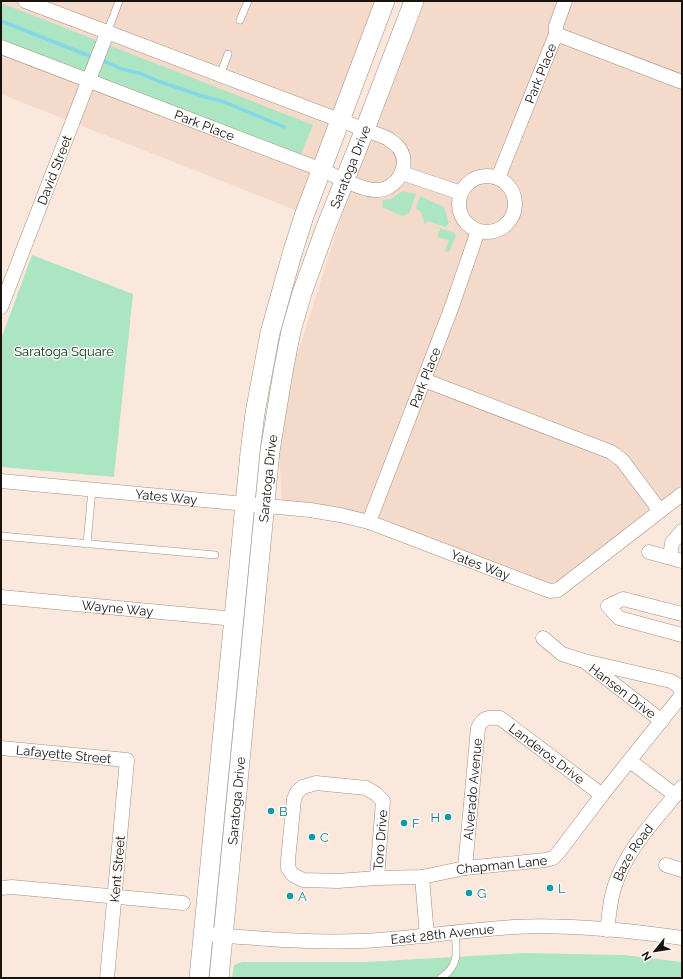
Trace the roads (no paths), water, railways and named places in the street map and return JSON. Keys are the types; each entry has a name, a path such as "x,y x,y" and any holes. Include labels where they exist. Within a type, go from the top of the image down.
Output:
{"main road":[{"name":"Saratoga Drive","path":"199,978 246,503 256,413 270,333 292,254 385,1"},
{"name":"Saratoga Drive","path":"219,978 265,505 276,411 291,331 313,261 414,1"}],"street":[{"path":"25,1 387,138 400,149 404,164 402,172 461,194"},
{"name":"Park Place","path":"498,178 556,34 556,26 565,1"},
{"name":"David Street","path":"1,307 107,33"},
{"name":"Park Place","path":"556,34 682,82"},
{"name":"Park Place","path":"1,47 91,76 370,189 383,189 391,186 398,180 402,172"},
{"path":"487,176 498,178 507,184 513,193 516,204 514,214 508,224 499,230 489,233 478,231 468,225 462,216 459,205 461,194 467,184 476,178 487,176"},
{"name":"Park Place","path":"369,522 451,309 478,231"},
{"path":"424,380 611,452 622,460 660,510 682,494"},
{"name":"Yates Way","path":"1,481 310,510 369,522 550,591 558,590 660,510"},
{"path":"649,552 676,559 672,543 682,531"},
{"name":"Wayne Way","path":"1,597 235,619"},
{"path":"682,614 623,599 608,606 619,618 682,635"},
{"name":"Hansen Drive","path":"543,638 562,654 584,661 671,681 680,687 681,696"},
{"name":"Hansen Drive","path":"584,661 662,721"},
{"name":"Chapman Lane","path":"341,786 316,783 303,787 297,792 294,799 288,868 293,875 303,880 334,881 422,877 465,868 534,862 553,858 681,696"},
{"name":"Landeros Drive","path":"490,717 500,718 602,795"},
{"name":"Alverado Avenue","path":"465,868 478,728 482,721 490,717"},
{"name":"Lafayette Street","path":"1,748 127,760"},
{"name":"Kent Street","path":"107,978 127,760"},
{"path":"630,760 679,791"},
{"name":"Toro Drive","path":"341,786 366,788 384,801 377,878"},
{"name":"Baze Road","path":"607,930 614,888 628,856 679,791"},
{"path":"666,865 682,870"},
{"path":"422,877 427,936"},
{"path":"1,888 12,887 183,903"},
{"name":"East 28th Avenue","path":"203,934 263,939 333,942 427,936 514,927 554,927 607,930 682,938"}],"lane":[{"path":"107,33 119,1"},
{"path":"240,20 248,1"},
{"path":"220,75 228,54"},
{"path":"87,544 92,489"},
{"path":"1,536 215,555"},
{"path":"441,978 450,970 455,962 457,953 455,933"}],"waterway":[{"path":"1,21 95,58"},
{"path":"101,60 122,69 142,74 205,97 222,101 284,127"}],"place":[{"name":"B","path":"271,811"},
{"name":"H","path":"448,817"},
{"name":"F","path":"404,823"},
{"name":"C","path":"312,837"},
{"name":"L","path":"550,888"},
{"name":"G","path":"469,893"},
{"name":"A","path":"290,896"}],"park label":[{"name":"Saratoga Square","path":"64,351"}]}
